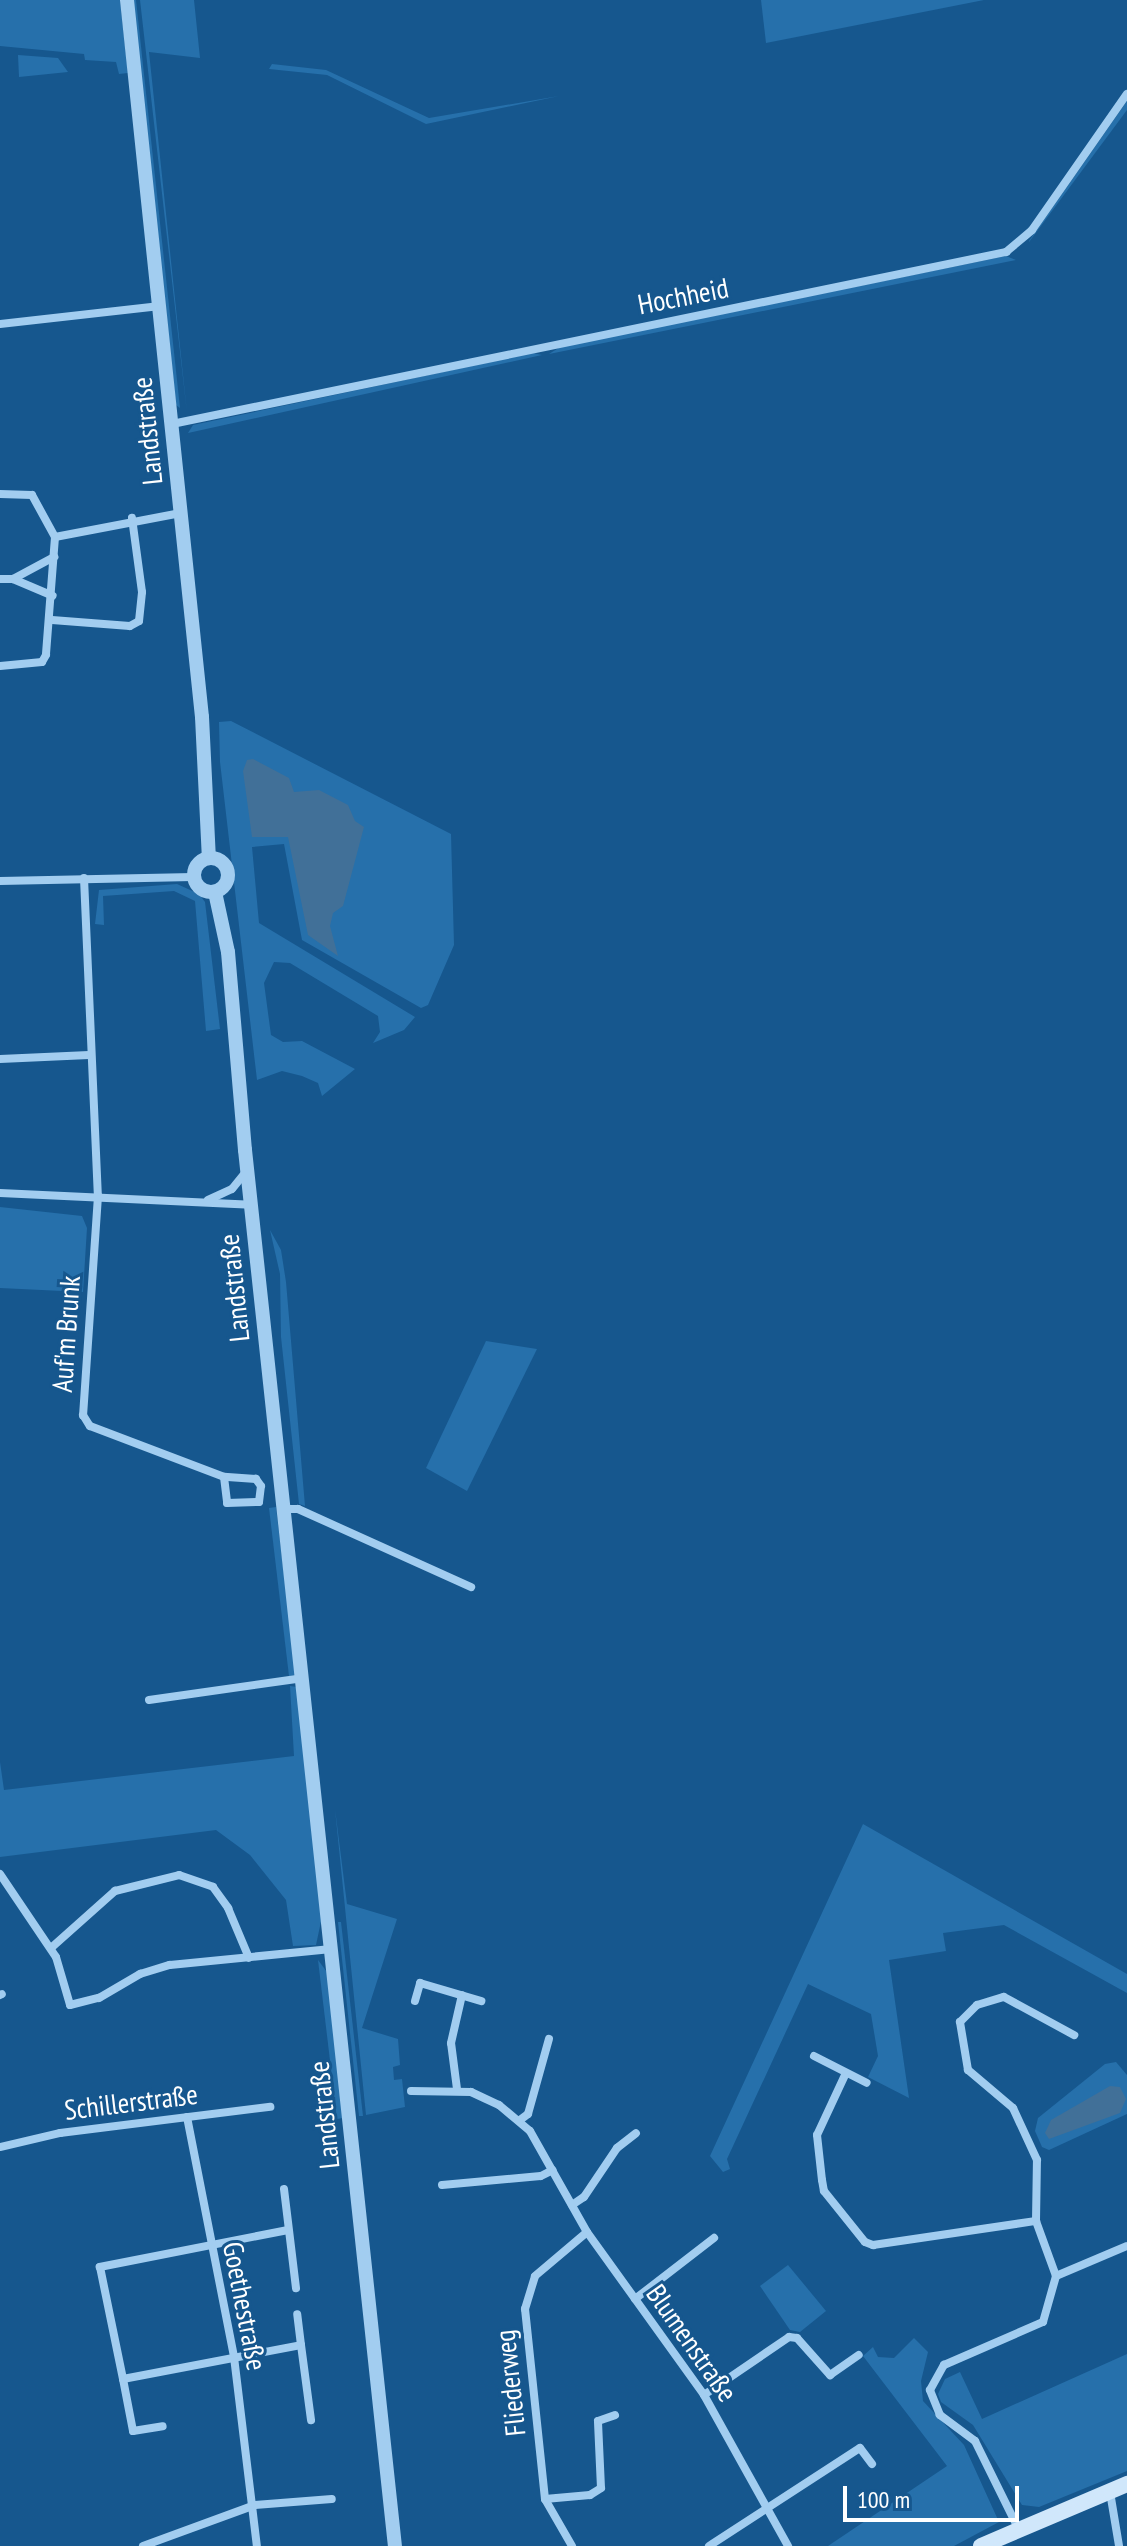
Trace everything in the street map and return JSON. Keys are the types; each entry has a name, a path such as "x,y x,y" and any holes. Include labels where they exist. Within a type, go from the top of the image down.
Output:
{"main road":[{"path":"981,2546 1109,2489 1127,2484"}],"street":[{"name":"Landstraße","path":"127,0 210,808 209,858 221,861 228,872 225,885 215,892 228,952 247,1169 395,2546"},
{"name":"Hochheid","path":"172,424 1006,252 1032,230 1127,94"},
{"path":"0,324 160,306"},
{"path":"0,494 32,495 55,537 52,620 42,662 0,666"},
{"path":"55,537 132,518 181,513"},
{"path":"52,620 130,626 139,621 142,592 132,518"},
{"path":"13,579 54,557"},
{"path":"0,579 13,579 53,596"},
{"path":"209,858 197,864 193,877 198,888 215,892"},
{"path":"0,881 193,877"},
{"path":"84,878 89,1055 98,1196"},
{"path":"0,1059 89,1055"},
{"path":"204,1202 232,1189 247,1169"},
{"path":"0,1193 251,1205"},
{"name":"Auf'm Brunk","path":"98,1196 85,1421 224,1477 256,1479 261,1486 259,1502 227,1503 224,1477"},
{"path":"285,1509 298,1509 471,1587"},
{"path":"149,1700 303,1678"},
{"path":"0,1874 51,1948 70,2005 99,1998 140,1974 170,1965 331,1949"},
{"path":"51,1948 115,1891 157,1877 188,1875 213,1887 228,1908 249,1958"},
{"path":"415,2001 420,1983 481,2001"},
{"path":"457,2089 451,2043 462,1995"},
{"path":"1018,2528 975,2441 940,2415 930,2390 944,2365 1043,2322 1056,2276 1036,2221 1041,2176 1037,2160 1013,2108 968,2070 960,2022 977,2005 1004,1997 1074,2035"},
{"path":"520,2120 528,2114 549,2039"},
{"path":"814,2056 845,2075 867,2083"},
{"path":"845,2075 817,2135 822,2180 824,2191 865,2242 873,2245 1036,2221"},
{"name":"Blumenstraße","path":"411,2091 457,2089 499,2105 520,2120 553,2170 587,2232 704,2395 770,2508 788,2546"},
{"name":"Schillerstraße","path":"0,2147 30,2137 270,2107"},
{"name":"Goethestraße","path":"187,2117 234,2357 255,2505 257,2546"},
{"path":"572,2205 584,2197 617,2148 636,2133"},
{"path":"442,2185 541,2176 553,2170"},
{"path":"284,2189 296,2288"},
{"path":"163,2426 133,2431 100,2267 288,2230"},
{"name":"Fliederweg","path":"572,2546 545,2499 525,2309 535,2276 587,2232"},
{"path":"635,2299 714,2238"},
{"path":"1056,2276 1127,2246"},
{"path":"297,2314 311,2420"},
{"path":"704,2395 789,2337 797,2338 830,2375 859,2355"},
{"path":"123,2379 301,2345"},
{"path":"545,2499 590,2495 601,2488 598,2421 615,2415"},
{"path":"709,2546 860,2448 872,2464"},
{"path":"1109,2489 1119,2546"},
{"path":"143,2546 255,2505 332,2499"}],"shaded area":[{"path":"0,0 120,0 128,73 119,74 116,62 85,60 84,54 0,46"},
{"path":"133,0 136,0 180,408 176,405"},
{"path":"140,0 194,0 200,58 149,52 187,413"},
{"path":"761,0 984,0 766,43"},
{"path":"18,55 58,58 68,72 19,77"},
{"path":"272,64 326,70 429,118 559,96 426,124 327,75 269,69"},
{"path":"1127,101 1127,110 1029,242 1029,241"},
{"path":"1006,256 1016,260 549,354 560,347"},
{"path":"533,353 542,355 188,433 193,425"},
{"path":"231,721 451,834 454,945 428,1005 421,1008 302,940 284,844 252,847 259,923 415,1017 404,1030 373,1043 380,1032 378,1016 290,963 274,962 264,983 271,1035 283,1042 302,1041 355,1069 322,1096 318,1083 282,1071 257,1080 220,762 219,722"},
{"path":"253,759 289,778 294,792 319,790 348,805 355,821 364,827 343,906 333,913 330,926 338,956 308,935 288,837 252,837 243,771 247,760"},
{"path":"177,884 199,894 205,902 220,1029 206,1031 195,901 174,891 103,896 104,925 95,924 99,890"},
{"path":"0,1207 82,1216 87,1228 83,1292 0,1288"},
{"path":"270,1230 281,1250 286,1282 305,1506 299,1504 281,1337 280,1274"},
{"path":"486,1341 537,1349 467,1491 426,1468"},
{"path":"276,1507 296,1675 289,1676 269,1508"},
{"path":"290,1686 297,1687 323,1912 316,1945 293,1946 286,1900 250,1855 216,1830 0,1857 0,1762 4,1790 294,1756"},
{"path":"335,1809 347,1904 397,1919 362,2028 398,2039 400,2065 393,2067 394,2080 402,2079 405,2107 366,2115"},
{"path":"863,1824 1127,1974 1127,1993 1004,1925 943,1933 946,1951 889,1960 909,2098 868,2077 878,2056 871,2014 808,1984 727,2159 730,2169 723,2172 710,2156"},
{"path":"338,1922 341,1922 363,2116 359,2116"},
{"path":"318,1960 327,1972 343,2118 337,2119"},
{"path":"1116,2062 1127,2075 1127,2114 1049,2150 1042,2147 1035,2131 1038,2118 1105,2064"},
{"path":"1110,2086 1120,2087 1126,2099 1120,2113 1049,2139 1045,2133 1051,2120"},
{"path":"788,2265 826,2311 800,2332 790,2330 760,2286"},
{"path":"914,2338 928,2352 921,2381 923,2401 964,2445 999,2522 954,2546 828,2546 947,2466 863,2356 873,2347 878,2357 894,2358"},
{"path":"1127,2354 1127,2471 1039,2507 1022,2505 973,2425 941,2402 938,2394 945,2379 960,2372 982,2419"}]}
